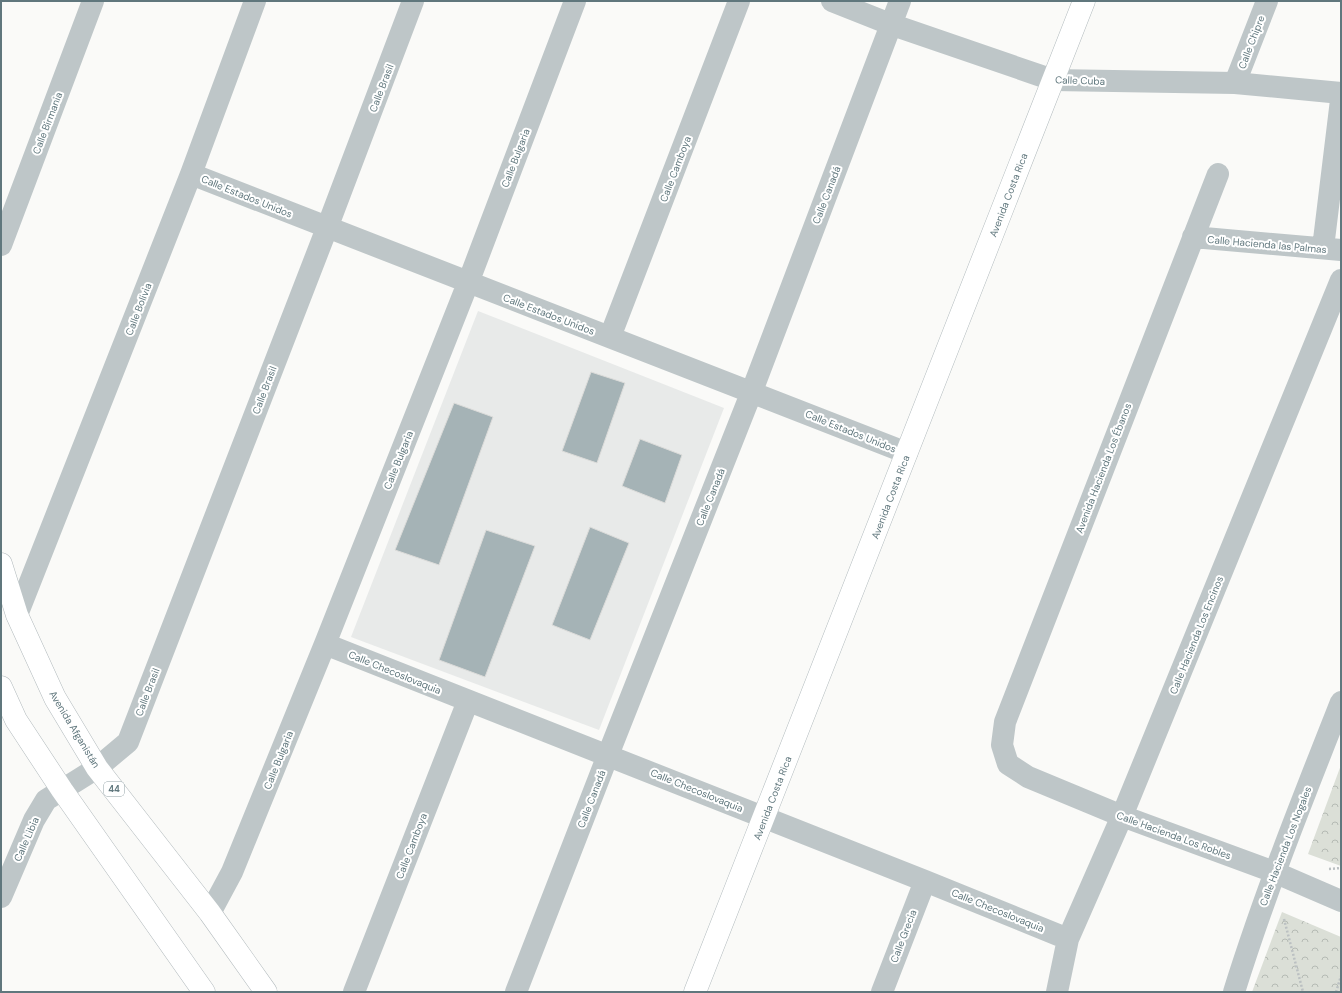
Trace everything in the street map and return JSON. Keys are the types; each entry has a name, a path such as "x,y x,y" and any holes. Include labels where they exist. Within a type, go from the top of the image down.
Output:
{"street":[{"name":"Calle Birmania","path":"1,244 93,1"},
{"name":"Calle Bolivia","path":"17,615 191,174 255,1"},
{"name":"Calle Brasil","path":"62,790 97,768 128,742 327,228 413,1"},
{"name":"Calle Bulgaria","path":"210,914 232,872 325,644 468,282 575,1"},
{"name":"Calle Camboya","path":"610,337 739,1"},
{"name":"Calle Cuba","path":"832,1 890,24 1053,80 1235,84 1341,93"},
{"name":"Calle Canadá","path":"516,992 752,391 900,1"},
{"name":"Avenida Costa Rica","path":"696,992 1084,1"},
{"name":"Calle Chipre","path":"1235,84 1267,1"},
{"path":"1332,249 1341,100"},
{"name":"Calle Estados Unidos","path":"191,174 327,228 752,391 907,453"},
{"name":"Avenida Hacienda Los Ébanos","path":"1008,764 1002,745 1005,722 1218,174"},
{"name":"Calle Hacienda las Palmas","path":"1193,237 1332,249"},
{"name":"Calle Hacienda Los Encinos","path":"1057,992 1068,939 1122,816 1341,280"},
{"name":"Avenida Afganistán","path":"1,564 17,615 55,698 97,768 210,914 266,992"},
{"name":"Calle Checoslovaquia","path":"325,644 925,880 1068,939"},
{"path":"1,687 16,720 62,790 204,992"},
{"name":"Calle Camboya","path":"354,992 468,700"},
{"name":"Calle Hacienda Los Nogales","path":"1234,992 1253,930 1274,872 1341,702"},
{"name":"Calle Hacienda Los Robles","path":"1008,764 1028,777 1122,816 1274,872 1341,901"},
{"name":"Calle Libia","path":"1,897 34,820 46,800 62,790"},
{"name":"Calle Grecia","path":"882,992 925,880"}],"path":[{"path":"1327,870 1341,868"},
{"path":"1283,916 1303,992"},
{"path":"1336,992 1341,976"}],"shaded area":[{"path":"478,311 724,408 599,730 351,637"}],"green space":[{"path":"1341,765 1341,866 1308,854"},
{"path":"1282,912 1341,937 1341,992 1252,992"}],"building":[{"path":"591,372 625,383 597,463 562,451"},
{"path":"454,403 493,417 439,565 395,550"},
{"path":"640,439 682,455 665,503 622,486"},
{"path":"590,527 629,543 590,640 552,625"},
{"path":"486,530 535,546 485,677 439,660"}]}
